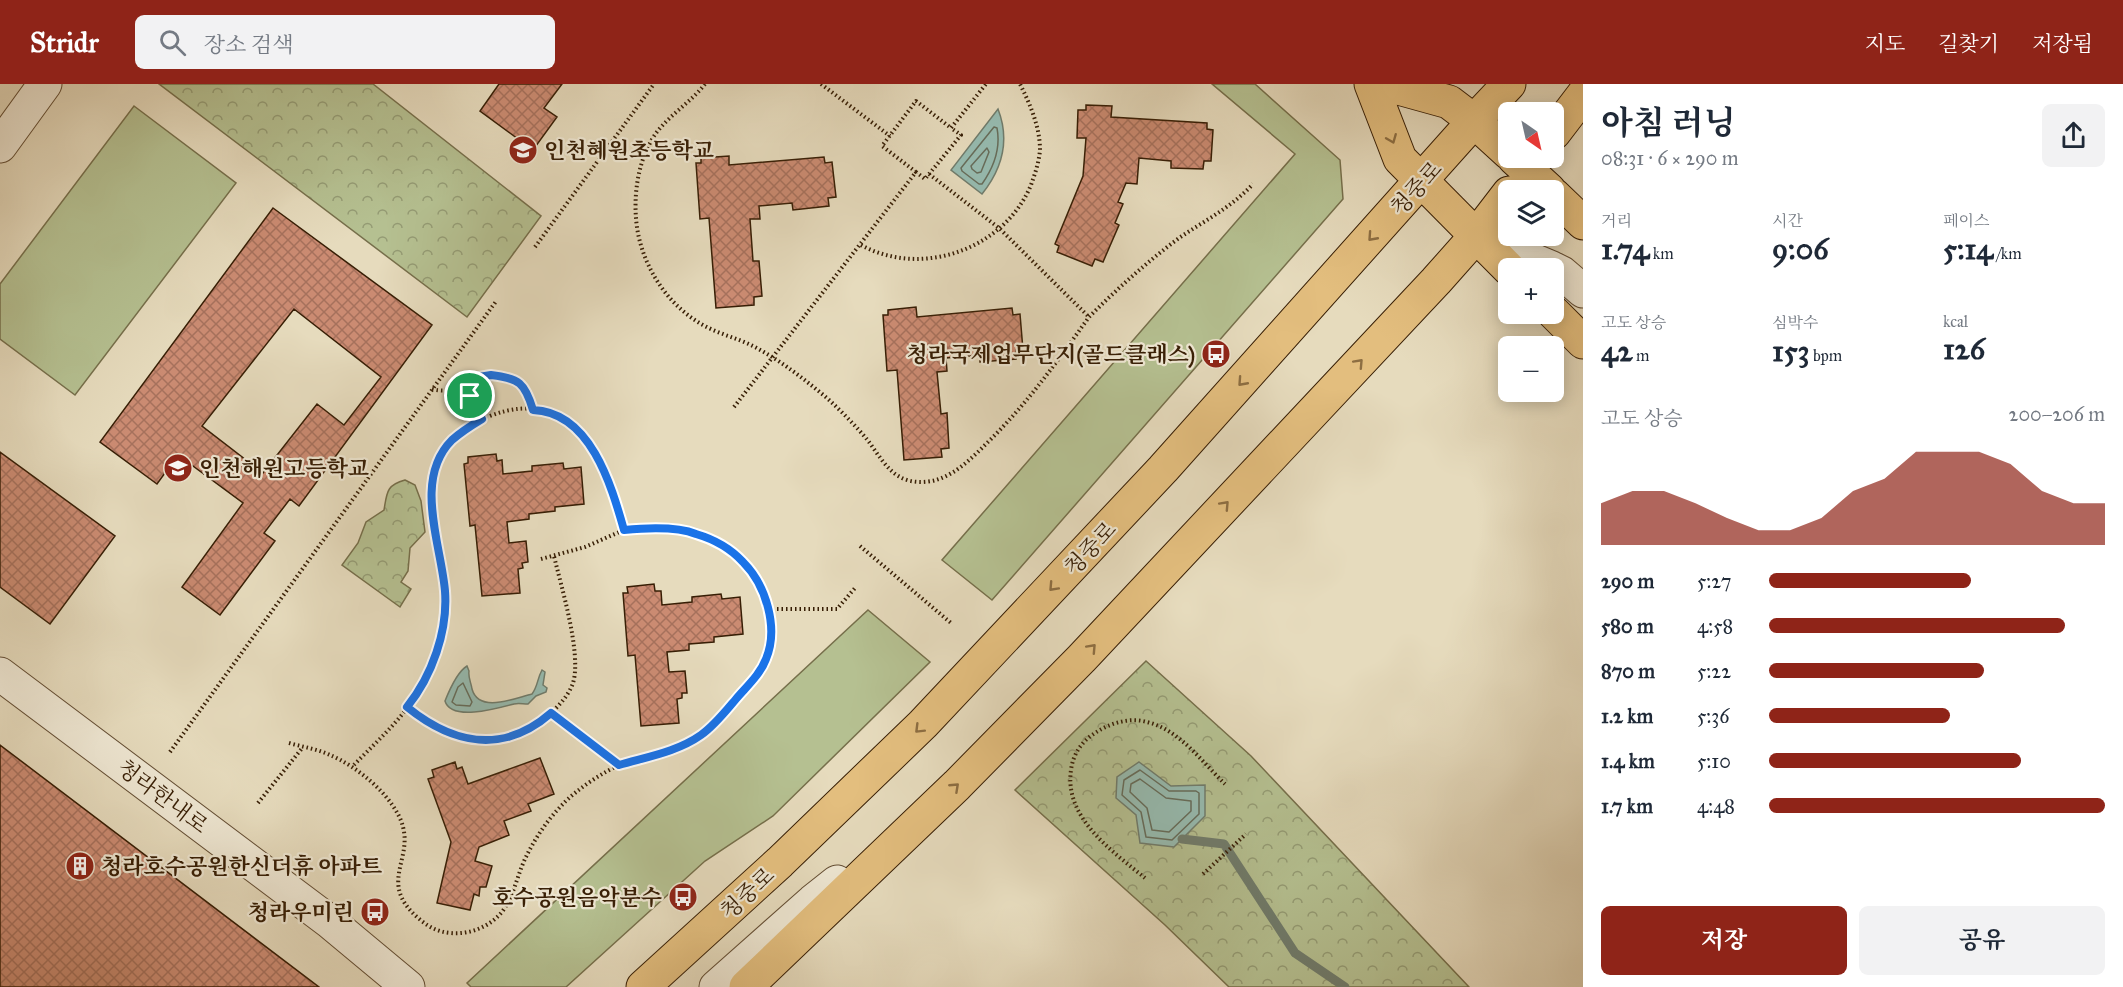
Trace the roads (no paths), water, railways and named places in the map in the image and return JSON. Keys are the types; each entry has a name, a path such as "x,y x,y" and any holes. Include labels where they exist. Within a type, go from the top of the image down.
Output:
{"main road":[{"path":"1371,84 1400,159 1498,258"},
{"path":"746,987 957,785 1082,658 1428,290 1476,236 1522,173 1474,121 1449,102 1384,84"},
{"name":"청중로","path":"643,987 780,862 923,724 1155,478 1509,84"},
{"path":"1564,119 1583,95"},
{"path":"1564,205 1583,223"},
{"path":"1564,323 1583,342"}],"street":[{"path":"0,146 45,84"},
{"path":"1476,236 1527,258"},
{"path":"1564,275 1583,291"},
{"name":"청라한내로","path":"0,674 330,922 408,987"},
{"path":"716,987 813,901 921,817"}],"water":[{"path":"998,109 1003,132 1002,154 995,175 982,194 951,170"},
{"path":"467,666 472,689 476,697 482,701 490,703 507,701 532,694 542,670 545,672 543,685 547,688 546,692 536,696 528,704 516,704 476,712 456,711 445,701 457,677"},
{"path":"1139,762 1171,786 1205,785 1205,816 1174,847 1140,843 1136,815 1116,798 1117,777"}],"waterway":[{"path":"1182,839 1224,844 1295,953 1345,987"}],"place":[{"name":"인천혜원초등학교","path":"523,150"},
{"name":"청라국제업무단지(골드클래스)","path":"1216,354"},
{"name":"인천해원고등학교","path":"178,468"},
{"name":"청라호수공원한신더휴 아파트","path":"80,866"},
{"name":"호수공원음악분수","path":"683,897"},
{"name":"청라우미린","path":"375,912"}]}
